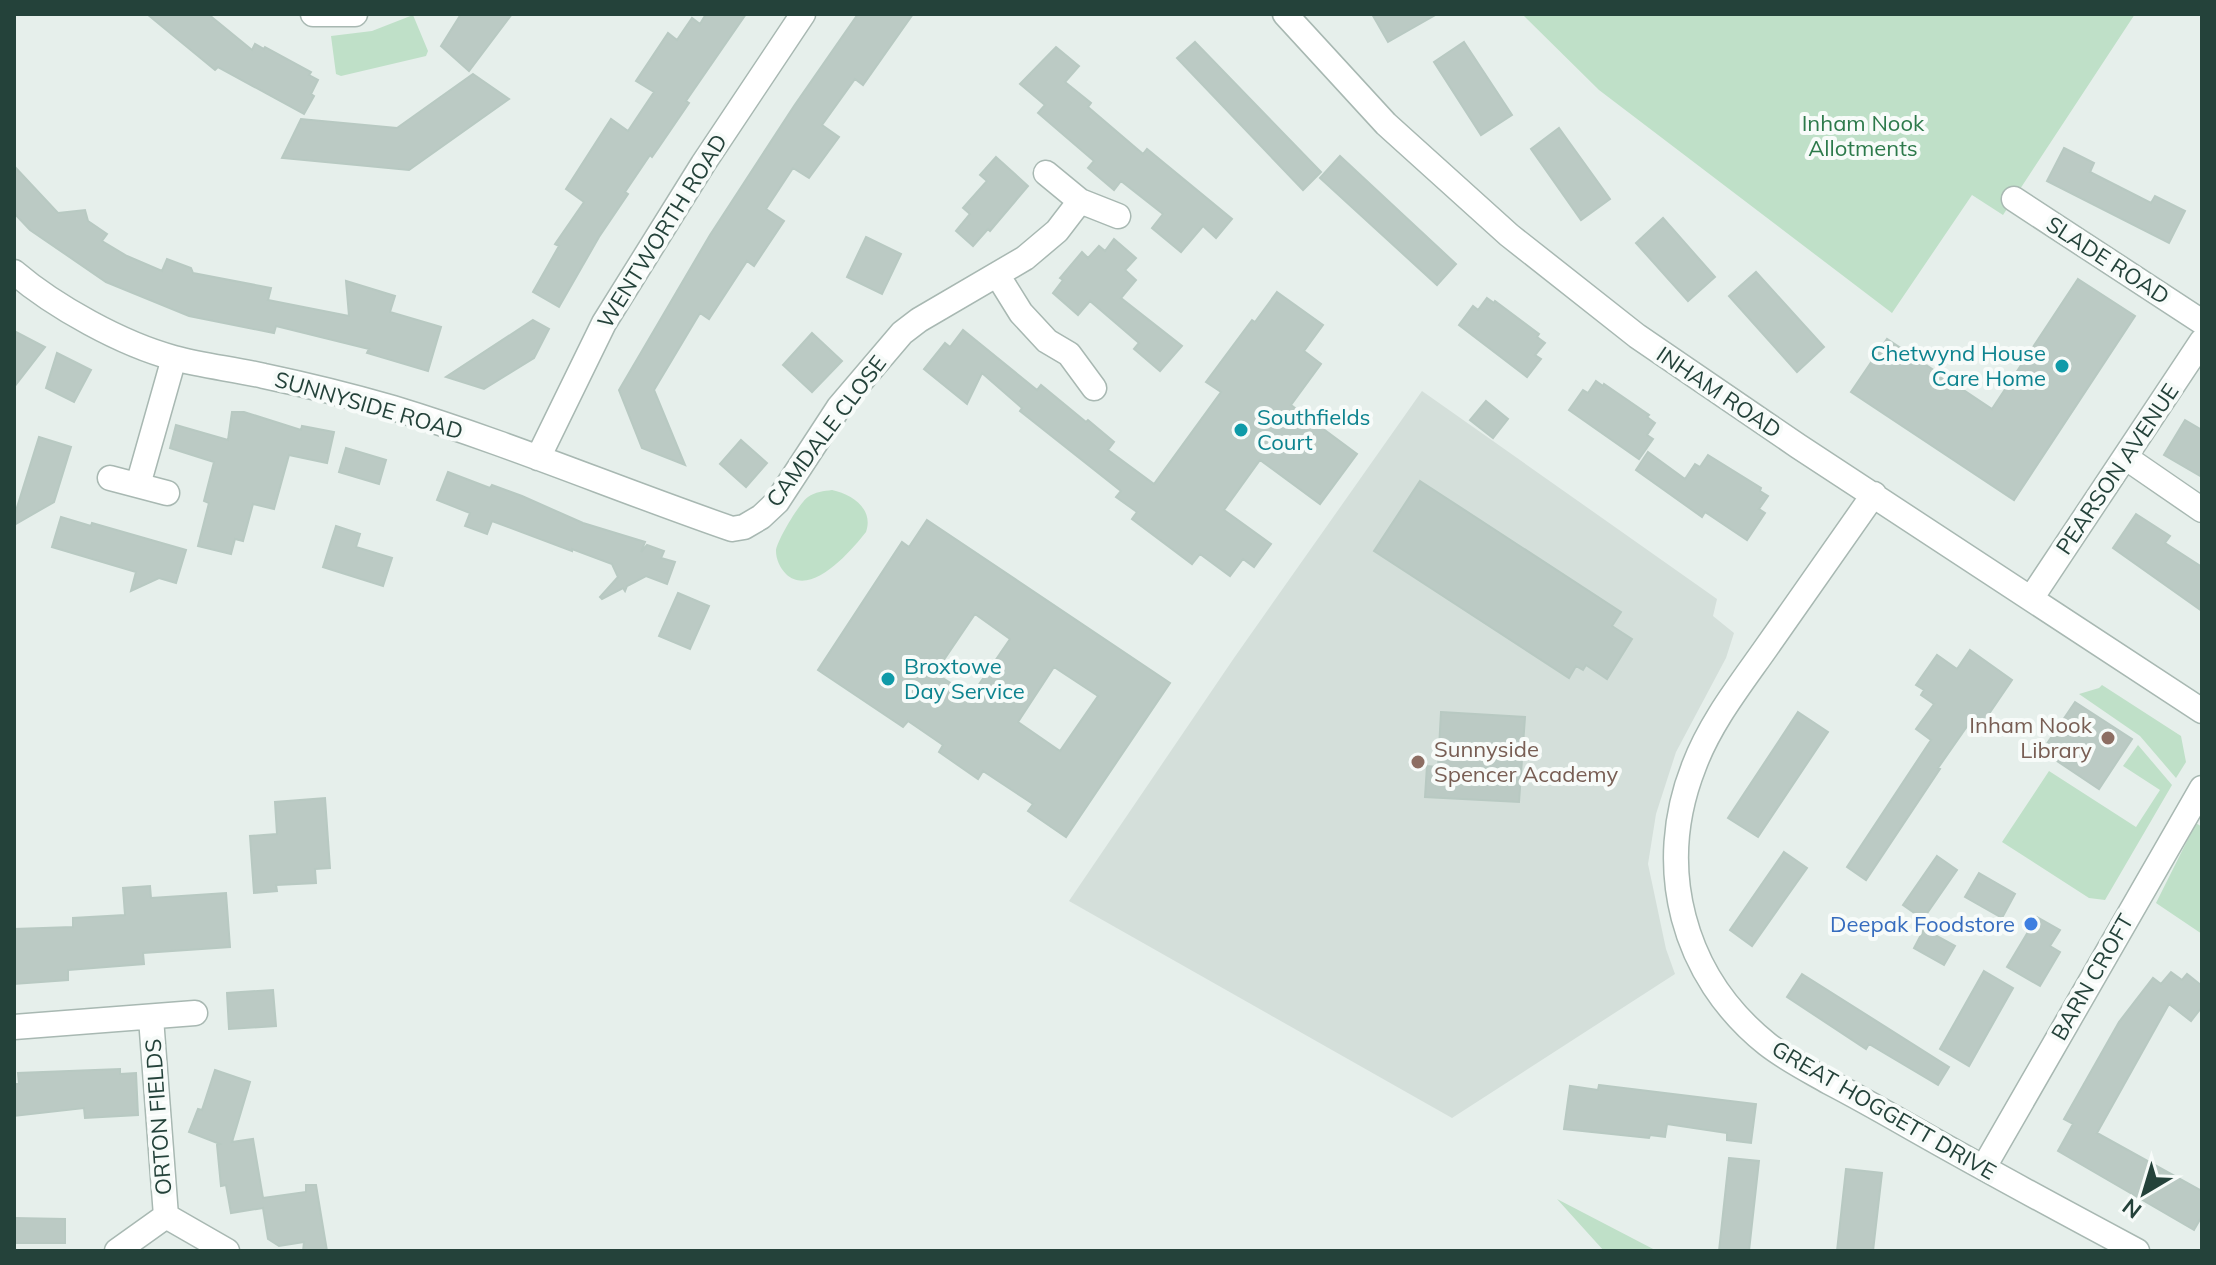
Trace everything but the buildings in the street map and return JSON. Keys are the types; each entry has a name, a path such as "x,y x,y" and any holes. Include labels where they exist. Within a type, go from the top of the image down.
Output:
{"street":[{"path":"313,14 355,14"},
{"name":"WENTWORTH ROAD","path":"538,458 604,323 703,164 803,14"},
{"name":"INHAM ROAD","path":"1285,14 1386,124 1509,235 1637,336 2202,711"},
{"path":"1046,173 1080,201 1118,216"},
{"name":"SLADE ROAD","path":"2014,199 2202,322"},
{"name":"CAMDALE CLOSE","path":"732,529 744,527 761,517 777,502 839,407 902,333 1025,258 1057,231 1080,201"},
{"name":"SUNNYSIDE ROAD","path":"14,272 32,288 66,309 135,344 174,358 264,376 393,408 732,529"},
{"path":"998,276 1021,313 1047,341 1069,354 1094,388"},
{"name":"PEARSON AVENUE","path":"2032,597 2202,341"},
{"path":"138,485 174,358"},
{"path":"2125,457 2202,510"},
{"path":"110,478 167,493"},
{"name":"GREAT HOGGETT DRIVE","path":"1874,494 1711,729 1694,766 1677,825 1675,879 1681,909 1699,963 1729,1005 1758,1036 1795,1063 2137,1251"},
{"name":"BARN CROFT","path":"1984,1167 2202,788"},
{"path":"14,1027 195,1013"},
{"name":"ORTON FIELDS","path":"151,1018 166,1216"},
{"name":"ORTON FIELDS","path":"117,1251 166,1216"},
{"name":"ORTON FIELDS","path":"166,1216 227,1251"}],"shaded area":[{"name":"Sunnyside Spencer Academy","path":"1422,391 1717,599 1713,616 1734,633 1726,658 1676,752 1656,814 1648,864 1666,949 1675,974 1452,1118 1069,901 1234,658"}],"green space":[{"name":"Inham Nook Allotments","path":"1522,14 2135,14 2003,215 1972,195 1892,313 1599,90"},
{"path":"413,15 428,51 426,56 341,76 336,74 331,36 372,31"},
{"path":"832,490 860,504 867,516 866,532 830,569 807,580 796,580 780,566 777,546 804,500"},
{"path":"2102,685 2181,736 2186,762 2176,778 2140,736 2079,694"},
{"path":"2138,745 2172,785 2105,900 2089,898 2002,842 2049,771 2136,827 2160,790 2123,766"},
{"path":"2196,823 2202,827 2202,934 2156,903"},
{"path":"1557,1199 1657,1251 1604,1251"}],"place":[{"name":"Chetwynd House Care Home","path":"2062,366"},
{"name":"Southfields Court","path":"1241,430"},
{"name":"Broxtowe Day Service","path":"888,679"},
{"name":"Inham Nook Library","path":"2108,738"},
{"name":"Sunnyside Spencer Academy","path":"1418,762"},
{"name":"Deepak Foodstore","path":"2031,924"}]}
